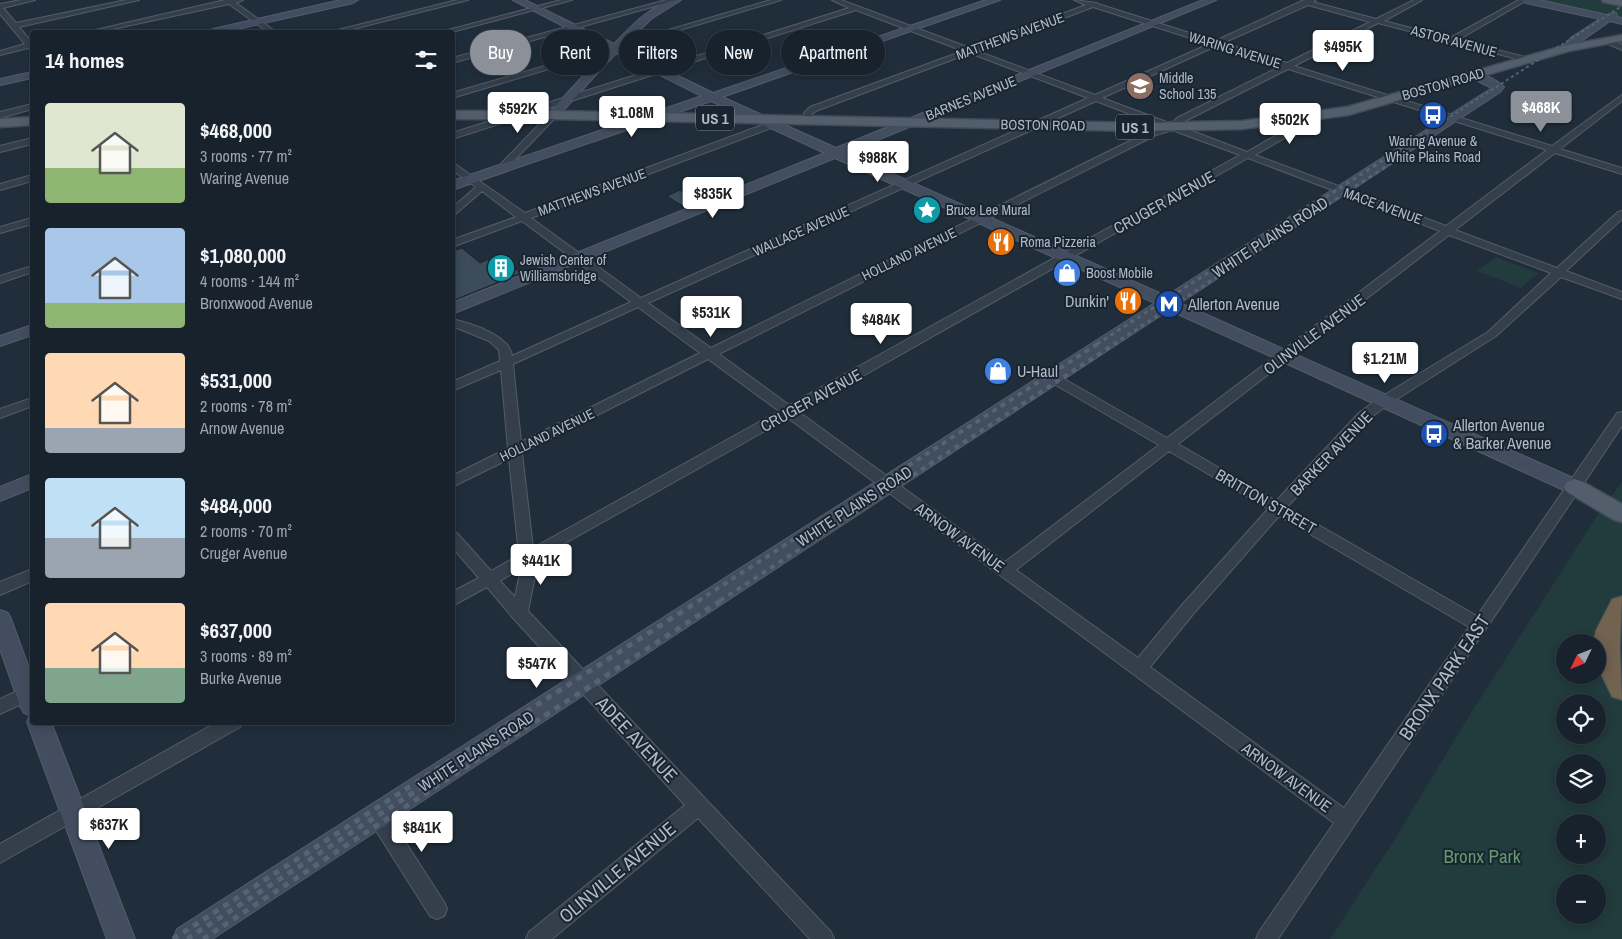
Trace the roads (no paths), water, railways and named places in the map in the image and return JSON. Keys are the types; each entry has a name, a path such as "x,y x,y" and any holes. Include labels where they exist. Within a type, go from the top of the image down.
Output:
{"highway":[{"path":"1622,608 1608,632 1606,642 1609,661 1622,688"}],"main road":[{"path":"222,30 353,0"},
{"path":"518,0 619,51"},
{"path":"553,115 570,99 614,48 648,16 675,0"},
{"path":"455,186 477,183 500,170 995,0"},
{"name":"BARNES AVENUE","path":"455,308 1211,0"},
{"path":"1525,0 1622,22"},
{"path":"1607,0 1622,3"},
{"path":"1567,48 1576,38 1622,9"},
{"path":"1593,28 1607,40"},
{"name":"BOSTON ROAD","path":"455,115 553,115 1173,127 1232,125 1281,121 1348,111 1567,48 1622,38"},
{"path":"0,82 30,75"},
{"path":"666,75 711,97 1385,401 1574,486 1622,505"},
{"name":"WHITE PLAINS ROAD","path":"187,939 1497,89 1494,84 1474,75"},
{"path":"0,123 30,121"},
{"path":"0,341 30,331"},
{"path":"0,494 30,481"},
{"path":"1574,486 1622,514"},
{"path":"0,619 30,694"},
{"path":"40,725 121,939"}],"street":[{"path":"30,44 0,8 32,0"},
{"path":"14,26 136,0"},
{"path":"100,30 240,0"},
{"path":"342,30 465,0"},
{"path":"453,30 569,0"},
{"path":"455,61 675,0"},
{"path":"455,95 778,0"},
{"name":"MACE AVENUE","path":"835,0 1622,296"},
{"name":"WARING AVENUE","path":"1077,0 1622,171"},
{"name":"MATTHEWS AVENUE","path":"808,120 808,114 813,110 1107,0"},
{"name":"ASTOR AVENUE","path":"1295,0 1310,2 1526,60"},
{"name":"HOLLAND AVENUE","path":"455,480 1156,132 1173,127 1180,120 1419,0"},
{"path":"1452,40 1525,0"},
{"path":"229,1 269,30"},
{"name":"WALLACE AVENUE","path":"455,386 1310,2"},
{"path":"696,59 856,8"},
{"path":"1607,40 1622,48"},
{"path":"0,52 30,46"},
{"path":"455,135 645,75"},
{"name":"OLINVILLE AVENUE","path":"1005,570 1622,98"},
{"path":"0,115 30,108"},
{"path":"500,170 553,115"},
{"name":"MATTHEWS AVENUE","path":"455,243 787,120"},
{"name":"CRUGER AVENUE","path":"455,598 1288,132 1288,127 1281,121"},
{"path":"0,149 30,141"},
{"name":"ARNOW AVENUE","path":"455,167 1347,821"},
{"path":"0,187 30,179"},
{"path":"455,210 477,183"},
{"name":"BARKER AVENUE","path":"1139,669 1188,609 1278,508 1364,416 1385,401 1488,338 1622,214"},
{"path":"0,230 30,222"},
{"path":"0,280 30,270"},
{"path":"455,323 493,338 505,349 508,362 524,541 529,568 520,614"},
{"name":"BRITTON STREET","path":"1053,378 1479,625"},
{"path":"0,414 30,403"},
{"name":"BRONX PARK EAST","path":"1266,939 1622,416"},
{"name":"ADEE AVENUE","path":"455,540 520,614 824,939"},
{"path":"0,589 30,576"},
{"path":"0,707 30,697"},
{"path":"0,854 229,725"},
{"name":"OLINVILLE AVENUE","path":"536,939 699,805"},
{"path":"377,815 437,909"}],"railway":[{"path":"1400,149 1622,6"},
{"path":"1097,344 1402,148"},
{"path":"1114,344 1396,160"},
{"path":"698,601 1099,343"},
{"path":"720,601 1116,343"},
{"path":"173,939 700,600"},
{"path":"203,939 722,600"},
{"path":"187,939 510,730"}],"place":[{"name":"Middle School 135","path":"1140,86"},
{"name":"Waring Avenue & White Plains Road","path":"1433,115"},
{"name":"Bruce Lee Mural","path":"927,210"},
{"name":"Roma Pizzeria","path":"1001,242"},
{"name":"Jewish Center of Williamsbridge","path":"501,268"},
{"name":"Boost Mobile","path":"1067,273"},
{"name":"Dunkin'","path":"1128,301"},
{"name":"Allerton Avenue","path":"1169,304"},
{"name":"U-Haul","path":"998,371"},
{"name":"Allerton Avenue & Barker Avenue","path":"1434,434"}],"park label":[{"name":"Bronx Park","path":"1482,856"}]}
